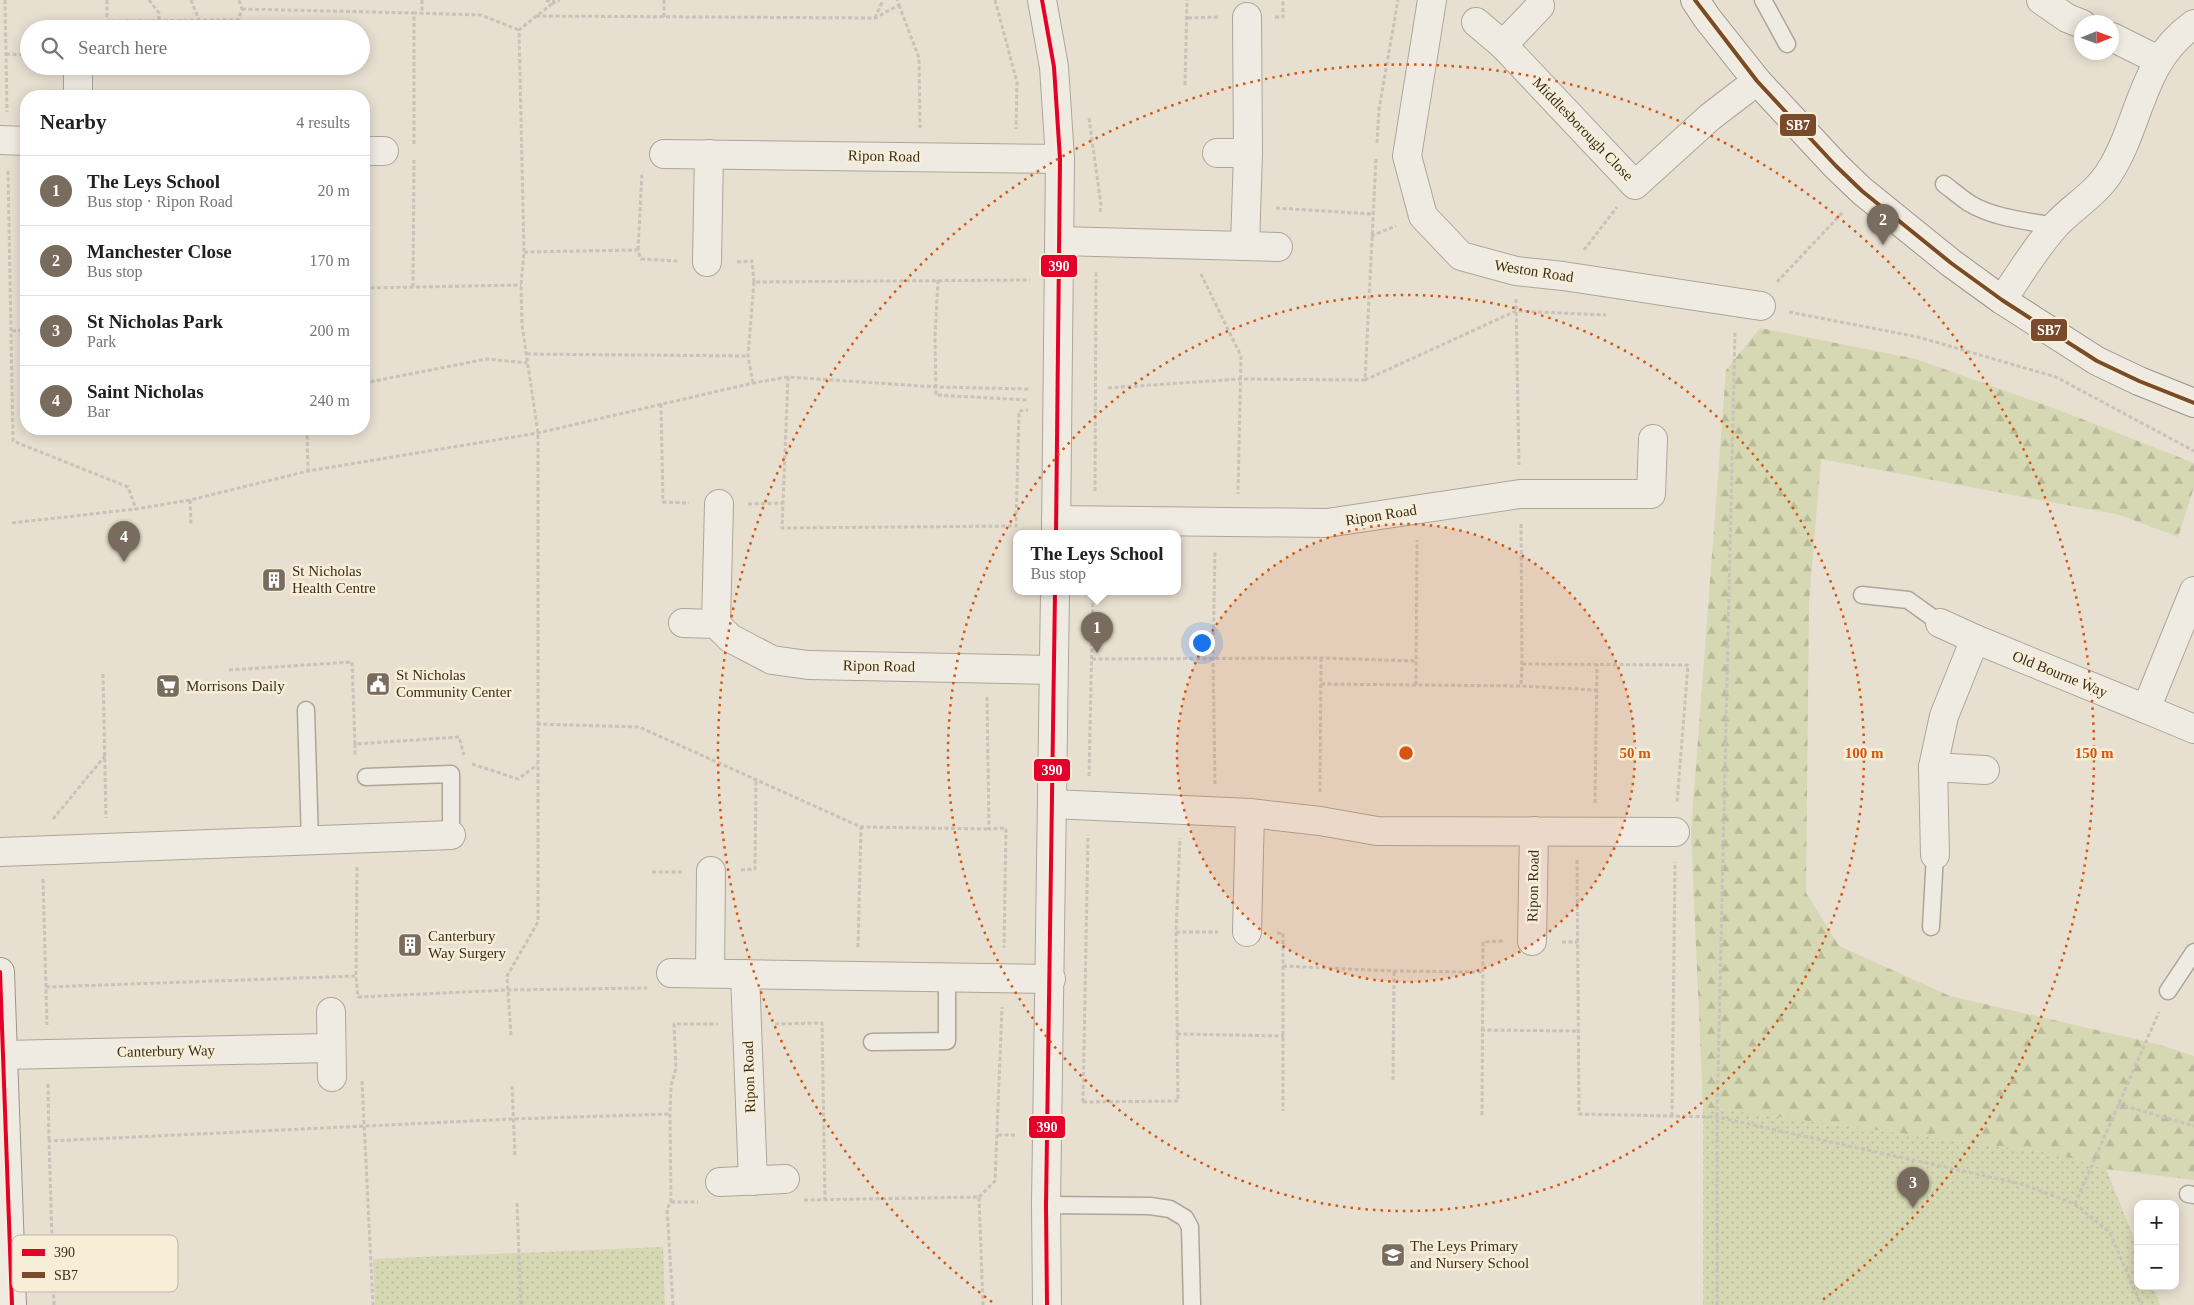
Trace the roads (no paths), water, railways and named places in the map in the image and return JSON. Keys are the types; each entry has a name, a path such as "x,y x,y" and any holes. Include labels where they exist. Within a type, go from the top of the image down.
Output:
{"street":[{"name":"Ripon Road","path":"1042,0 1054,67 1060,159 1056,527 1227,522 1327,523 1520,494 1651,494 1653,439"},
{"name":"Weston Road","path":"1432,0 1407,156 1423,216 1461,256 1516,271 1563,276 1751,304"},
{"path":"1695,0 1757,81 1795,124 1862,191 1951,263 2002,300 2097,361 2139,381 2194,403"},
{"path":"2041,0 2074,21"},
{"path":"1502,45 1543,3"},
{"path":"1245,246 1248,153 1248,17"},
{"name":"Middlesborough Close","path":"1476,22 1502,45 1635,185 1710,117 1757,81"},
{"path":"2002,300 2055,226 2097,189 2108,174 2119,157 2158,60 2177,36 2194,24"},
{"path":"2119,40 2158,60"},
{"path":"78,75 78,90"},
{"path":"1217,153 1248,153"},
{"name":"Ripon Road","path":"664,154 1060,159"},
{"path":"708,262 709,154"},
{"path":"1060,241 1278,247"},
{"path":"683,622 716,624 719,504"},
{"path":"2146,709 2194,591"},
{"path":"1047,1305 1047,1102 1055,595"},
{"name":"Old Bourne Way","path":"1940,623 1974,639 2194,729"},
{"name":"Ripon Road","path":"716,624 730,638 772,660 808,664 1053,670"},
{"path":"1935,855 1933,767 1944,716 1974,639"},
{"path":"1933,767 1985,770"},
{"name":"Ripon Road","path":"1052,804 1089,804 1250,813 1377,831 1675,832"},
{"path":"1247,932 1250,813"},
{"name":"Ripon Road","path":"1532,941 1534,831"},
{"path":"0,852 310,842 451,835"},
{"path":"710,973 711,871"},
{"path":"0,972 5,1263 12,1305"},
{"path":"671,974 710,973 1050,979"},
{"name":"Ripon Road","path":"745,974 752,1181"},
{"path":"331,1012 330,1048 332,1077"},
{"name":"Canterbury Way","path":"2,1055 330,1048"},
{"path":"714,1192 752,1181 792,1190"}],"lane":[{"path":"1763,0 1787,44"},
{"path":"1944,184 1970,204 2024,221 2055,226"},
{"path":"1862,595 1908,600 1940,623"},
{"path":"306,710 310,842"},
{"path":"366,777 451,774 451,835"},
{"path":"1931,927 1935,855"},
{"path":"2168,991 2194,952"},
{"path":"872,1042 947,1040 947,977"},
{"path":"1046,1205 1150,1206 1170,1209 1185,1218 1190,1228 1192,1305"}],"place":[{"name":"Manchester Close","path":"1883,245"},
{"name":"Saint Nicholas","path":"124,562"},
{"name":"St Nicholas Health Centre","path":"274,580"},
{"name":"The Leys School","path":"1097,653"},
{"name":"St Nicholas Community Center","path":"378,684"},
{"name":"Morrisons Daily","path":"168,686"},
{"name":"Canterbury Way Surgery","path":"410,945"},
{"name":"St Nicholas Park","path":"1913,1208"},
{"name":"The Leys Primary and Nursery School","path":"1393,1255"}]}
